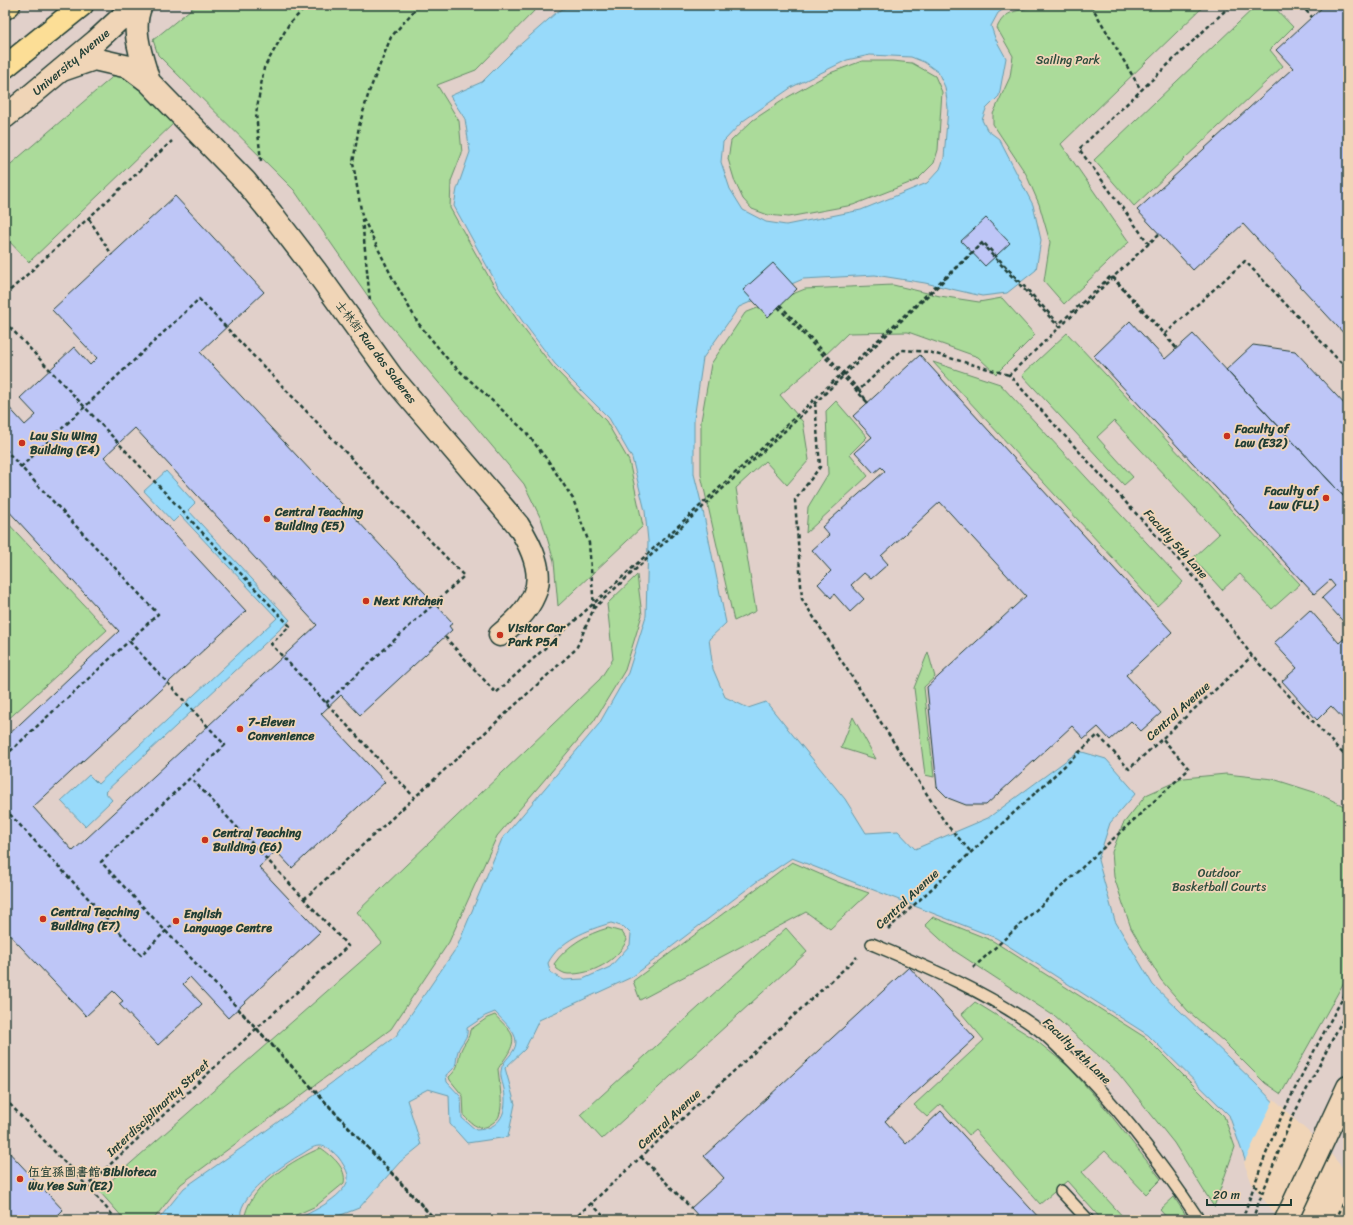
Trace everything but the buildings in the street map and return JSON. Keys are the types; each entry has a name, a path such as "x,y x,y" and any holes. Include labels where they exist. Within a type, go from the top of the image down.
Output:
{"main road":[{"path":"5,8 9,5"},
{"path":"5,67 82,5"}],"street":[{"name":"University Avenue","path":"5,117 96,41 135,5"},
{"path":"141,5 138,11 136,27 138,42 149,82"},
{"name":"士林街 Rua dos Saberes","path":"62,70 94,59 129,67 149,82 245,181 315,270 392,377 518,525 528,540 534,556 538,581 535,594 529,605 500,635"},
{"path":"1286,1220 1348,1087"}],"lane":[{"name":"Faculty 4th Lane","path":"872,944 935,970 997,1002 1039,1030 1093,1082 1156,1159 1200,1220"},
{"path":"1061,1191 1088,1220"}],"path":[{"path":"262,162 256,114 264,68 289,24 308,5"},
{"path":"371,308 362,216 353,163 358,126 369,92 391,37 420,5"},
{"path":"1091,5 1141,90"},
{"path":"1149,244 1079,149 1231,5"},
{"path":"1301,5 1312,17"},
{"path":"5,295 89,219 190,124"},
{"path":"362,216 394,281 418,323 450,362 525,431 573,499 589,543 594,608"},
{"path":"89,219 112,255"},
{"path":"859,390 902,350 929,352 1009,376 1159,234"},
{"path":"445,637 496,693 983,242 1059,324 1111,276 1177,348 1166,334 1113,277"},
{"path":"191,778 304,899 576,650 594,608 815,403 982,244 1060,328"},
{"path":"1166,334 1245,261 1348,370"},
{"path":"21,467 199,299 464,576 326,703"},
{"path":"779,306 845,374 868,403 841,374 779,306"},
{"path":"5,322 290,626 271,644 415,798"},
{"name":"Faculty 5th Lane","path":"1009,376 1196,579 1252,656 1348,759"},
{"path":"815,403 820,467 795,500 802,599 946,824 970,852"},
{"path":"5,449 158,614 5,756"},
{"path":"129,641 225,745 101,862 435,1220"},
{"name":"Central Avenue","path":"573,1220 1098,735 1128,769 1252,656"},
{"path":"972,970 1189,769 1162,738"},
{"path":"5,809 141,955 176,921"},
{"name":"Interdisciplinarity Street","path":"87,1186 257,1028 348,946 304,899"},
{"path":"1242,1220 1254,1185 1284,1112 1329,1022 1348,989"},
{"path":"238,1009 435,1220"},
{"path":"1252,1220 1292,1120 1348,1009"},
{"path":"5,1099 118,1220"},
{"path":"641,1157 691,1208"},
{"path":"1254,1185 1262,1193"},
{"path":"1335,1220 1348,1190"},
{"path":"592,1203 608,1220"},
{"path":"1340,1220 1348,1203"}],"shaded area":[{"path":"5,5 1348,5 1348,1220 5,1220"}],"green space":[{"path":"196,5 540,5 476,70 437,85 459,121 462,153 451,181 450,208 494,286 520,324 553,367 606,421 629,461 643,526 558,606 554,561 542,521 524,484 379,312 294,190 158,55 153,40"},
{"name":"Sailing Park","path":"1034,5 1205,5 1061,144 1129,242 1064,304 1044,281 1050,242 1039,204 1026,174 993,124 993,114 1010,77 1013,56 997,28 1003,18 1007,15"},
{"path":"1257,5 1272,5 1293,27 1270,50 1283,66 1134,206 1094,160"},
{"path":"862,61 912,63 935,76 942,92 938,150 934,163 917,180 853,205 788,217 768,215 752,209 743,199 735,182 728,159 731,141 753,120 788,97 830,73"},
{"path":"124,67 175,122 29,262 5,237 5,169"},
{"path":"893,285 940,296 979,302 1002,298 1035,335 996,374 978,357 908,332 848,333 816,364 780,395 803,422 809,460 787,485 765,461 736,488 756,611 734,621 701,475 701,421 711,364 745,313 805,289"},
{"path":"1067,333 1300,584 1272,609 1240,574 1222,590 1193,558 1219,534 1114,421 1097,437 1133,477 1124,485 1022,375"},
{"path":"933,362 1000,384 1183,582 1157,606"},
{"path":"836,401 867,437 850,454 868,476 806,533 808,507 828,474 826,411"},
{"path":"5,520 107,630 5,722"},
{"path":"637,575 642,615 625,670 594,721 497,836 449,942 391,1029 181,1184 153,1220 125,1220 99,1191 382,943 357,912 600,679 613,659 607,604"},
{"path":"928,652 935,677 924,687 934,777 925,775 914,688"},
{"path":"853,717 876,759 841,748"},
{"name":"Outdoor Basketball Courts","path":"1226,774 1273,779 1317,793 1348,808 1348,975 1281,1094 1265,1083 1223,1041 1188,1011 1161,980 1131,928 1114,877 1112,852 1123,824 1146,795 1184,778"},
{"path":"792,862 838,882 869,893 830,929 806,912 640,1000 633,981"},
{"path":"933,917 993,941 1146,1038 1224,1116 1235,1147 1214,1207 1174,1143 1118,1073 1054,1016 950,948 925,925"},
{"path":"608,928 622,932 627,940 623,948 610,960 595,969 577,974 567,974 557,969 554,964 571,946 593,933"},
{"path":"786,928 807,952 602,1139 580,1115"},
{"path":"975,1002 1033,1038 1069,1067 1106,1109 1161,1179 1146,1194 1105,1151 1082,1172 1126,1220 1102,1220 1067,1181 1040,1204 975,1130 969,1135 941,1104 927,1117 914,1105 984,1040 962,1014"},
{"path":"495,1015 511,1032 513,1040 511,1049 498,1069 501,1099 499,1116 488,1126 478,1127 464,1116 463,1096 449,1077 456,1069 460,1052 468,1038 470,1030 487,1018"},
{"path":"321,1148 341,1167 344,1183 316,1206 285,1220 248,1220 245,1215 249,1204 256,1193 265,1184 287,1166"},
{"path":"1174,1197 1189,1220 1169,1220 1160,1210"}],"water":[{"path":"571,5 1010,5 998,13 991,26 995,38 1006,58 999,96 986,109 982,120 987,130 999,139 1033,205 1041,240 1036,270 1007,293 982,296 925,283 875,275 803,279 739,307 703,358 694,419 694,474 726,623 709,639 713,669 725,697 748,708 766,702 845,799 866,833 898,831 915,849 988,818 1079,751 1106,759 1136,793 1110,823 1098,860 1115,921 1153,985 1255,1083 1291,1120 1348,1220 1254,1185 1229,1115 1148,1035 996,938 792,858 755,883 632,977 539,1020 525,1049 505,1068 515,1104 508,1137 467,1143 450,1124 449,1095 428,1089 407,1100 421,1145 400,1162 359,1208 328,1220 294,1220 328,1202 343,1189 347,1182 348,1175 339,1158 327,1148 319,1146 310,1149 267,1178 244,1203 241,1212 242,1220 158,1220 184,1188 260,1135 396,1036 457,947 502,839 599,724 628,673 646,616 648,541 645,511 632,458 609,418 555,364 523,322 498,286 454,206 457,189 470,152 465,119 450,96 482,82 514,50 557,12","holes":["870,55 911,57 924,62 938,72 945,87 948,108 944,158 940,169 927,183 861,210 786,225 766,222 743,210 730,189 721,162 723,142 743,121 792,87 847,60","611,923 624,927 631,934 630,945 610,967 583,979 564,980 550,972 548,963 560,948 575,937","495,1012 514,1034 516,1042 514,1050 504,1063 501,1071 505,1097 505,1105 501,1118 497,1123 485,1129 476,1130 462,1118 461,1097 447,1082 446,1075 455,1066 459,1048 467,1035 467,1028 485,1016"]},
{"path":"166,471 195,503 188,510 290,620 105,792 112,800 85,826 61,801 89,775 98,784 277,618 180,515 173,522 144,491"}],"pier":[{"path":"1274,1099 1323,1145 1348,1174 1348,1220 1280,1220 1253,1186 1244,1163"}],"place":[{"name":"Faculty of Law (E32)","path":"1227,436"},
{"name":"Lau Siu Wing Building (E4)","path":"22,443"},
{"name":"Faculty of Law (FLL)","path":"1326,498"},
{"name":"Central Teaching Building (E5)","path":"267,519"},
{"name":"Next Kitchen","path":"366,601"},
{"name":"Visitor Car Park P5A","path":"500,635"},
{"name":"7-Eleven Convenience","path":"240,729"},
{"name":"Central Teaching Building (E6)","path":"205,840"},
{"name":"Central Teaching Building (E7)","path":"43,919"},
{"name":"English Language Centre","path":"176,921"},
{"name":"伍宜孫圖書館 Biblioteca Wu Yee Sun (E2)","path":"20,1179"}]}
